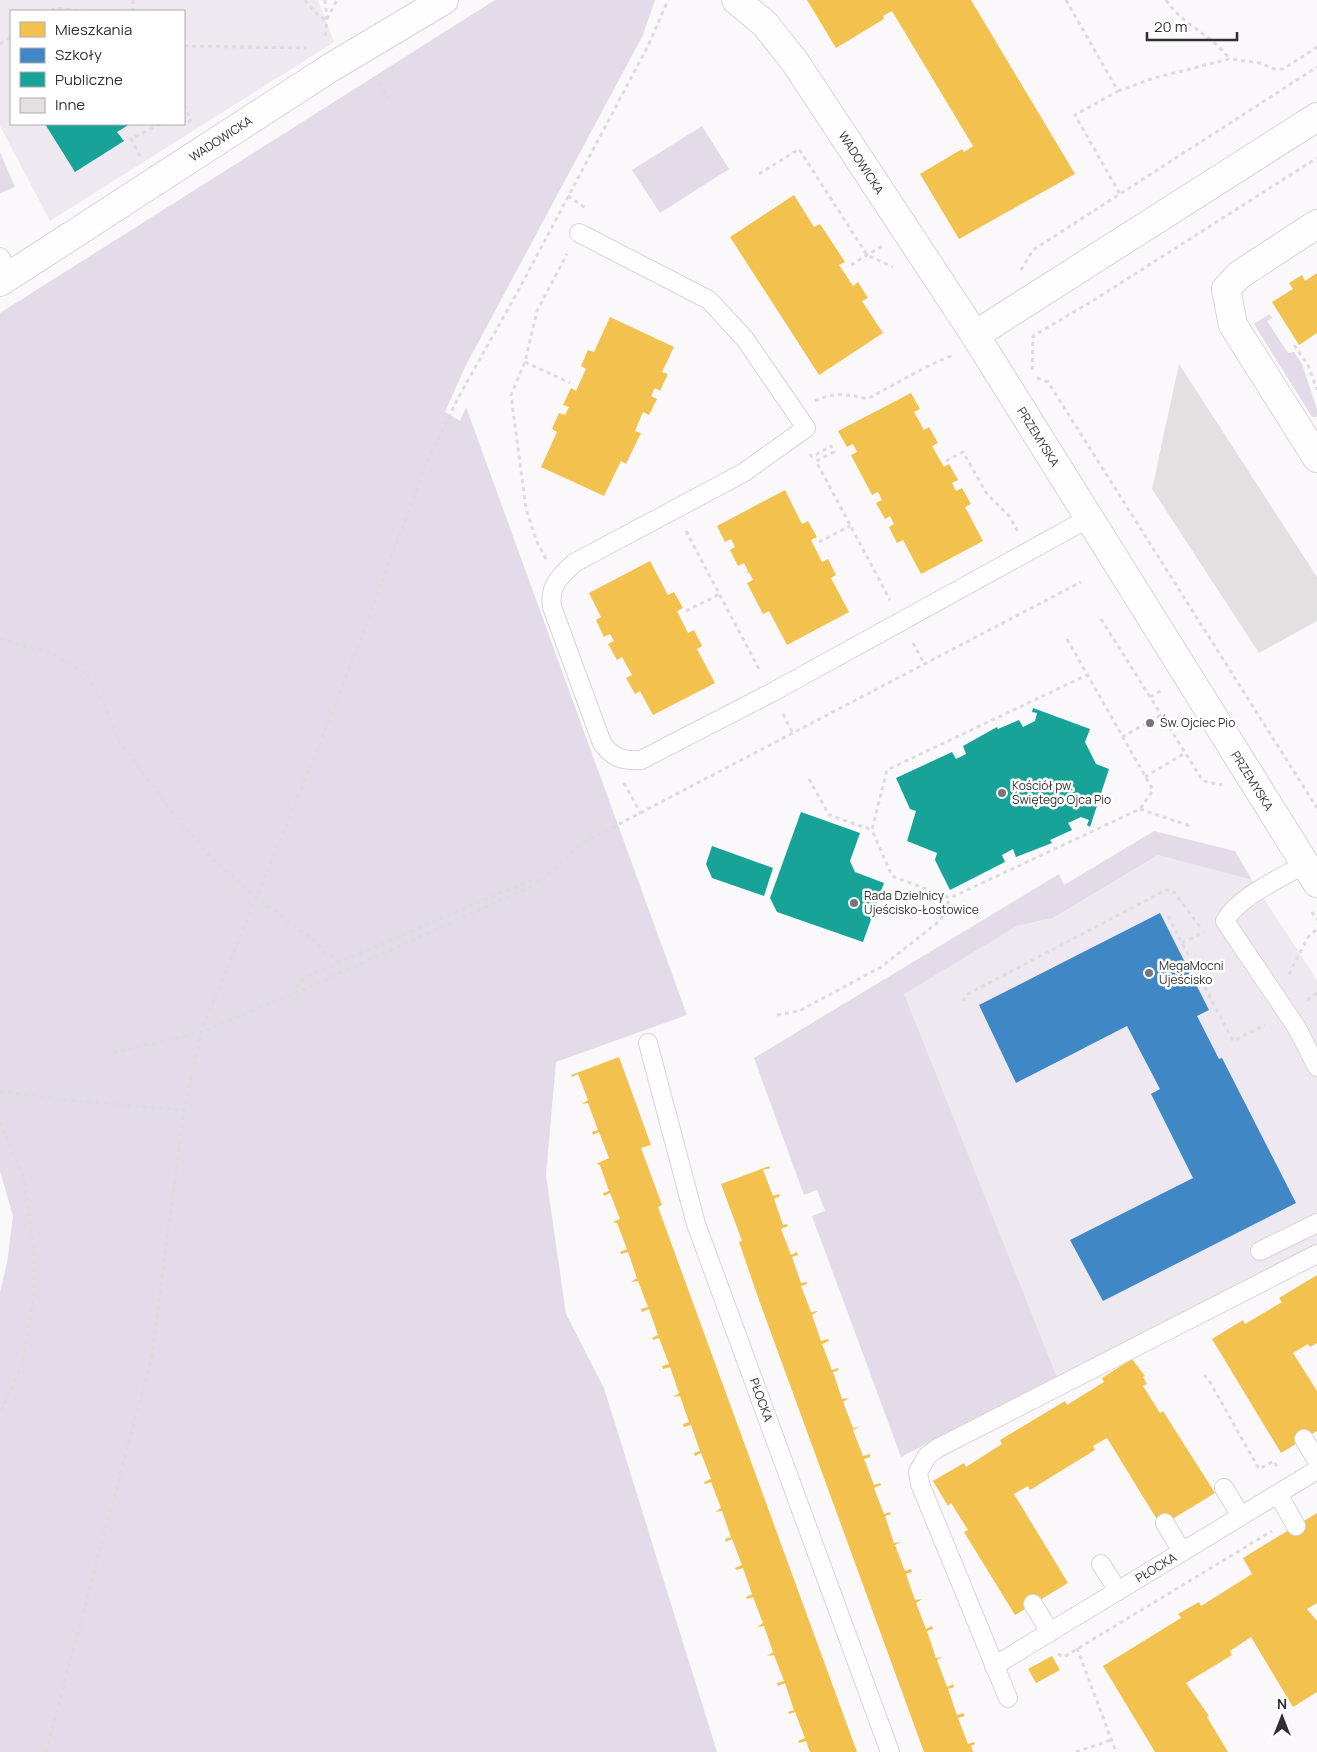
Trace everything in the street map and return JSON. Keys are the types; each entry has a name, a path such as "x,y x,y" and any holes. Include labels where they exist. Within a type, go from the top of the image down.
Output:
{"street":[{"name":"WADOWICKA","path":"3,272 322,73 444,0"},
{"name":"WADOWICKA","path":"736,0 765,24 795,62 966,344"},
{"path":"966,344 1317,117"},
{"path":"1317,224 1239,275 1226,289 1233,325 1317,458"},
{"name":"PRZEMYSKA","path":"966,344 1089,518 1311,874"}],"lane":[{"path":"579,233 709,300 745,340 806,428 743,473 574,563 557,579 550,594 552,606 602,743 617,758 628,761 641,760 771,693 1089,518"},
{"path":"1311,874 1239,904 1229,913 1225,921 1287,1013 1317,1067"},
{"name":"PŁOCKA","path":"648,1043 696,1224 890,1752"},
{"path":"1260,1251 1317,1223"},
{"path":"1008,1698 920,1484 918,1472 927,1456 956,1439 1317,1254"},
{"path":"1304,1439 1317,1460"},
{"name":"PŁOCKA","path":"994,1666 1317,1470"},
{"path":"1224,1488 1241,1516"},
{"path":"1278,1494 1294,1522"},
{"path":"1165,1523 1182,1552"},
{"path":"1101,1564 1118,1591"},
{"path":"1034,1604 1050,1632"}],"path":[{"path":"305,0 317,14 327,20"},
{"path":"325,0 327,20"},
{"path":"327,20 337,0"},
{"path":"46,1752 152,1356 184,1110 201,1032 255,896 338,699 427,462 458,398 517,293 648,46 668,0"},
{"path":"1066,0 1118,90"},
{"path":"1166,0 1173,10 1222,48 1229,59"},
{"path":"53,10 56,8 71,10"},
{"path":"185,46 314,48"},
{"path":"1120,194 1075,115 1118,90 1154,78 1229,59 1260,64 1274,70 1283,69 1317,47"},
{"path":"1033,250 1317,67"},
{"path":"140,154 131,139 158,125"},
{"path":"759,174 799,149 867,255 894,267"},
{"path":"1317,158 1094,300 1033,336 1032,377 1048,382 1317,808"},
{"path":"557,579 537,542 526,509 511,395 525,362 537,312 579,233"},
{"path":"851,265 885,244"},
{"path":"806,428 810,404 826,396 846,393 867,399 966,344"},
{"path":"1294,345 1308,364 1317,390"},
{"path":"525,362 570,383"},
{"path":"816,454 831,446 834,452 816,461 924,665"},
{"path":"946,461 964,452 987,494 1010,517 1028,551"},
{"path":"818,542 850,526"},
{"path":"690,528 686,530 793,734"},
{"path":"114,1053 201,1032 292,994 541,880 581,844 1081,582"},
{"path":"686,611 720,594"},
{"path":"1101,619 1203,781"},
{"path":"0,639 52,653 86,674 105,706 117,738 171,810 213,860 255,896 317,943 324,952 340,962"},
{"path":"777,1015 799,1011 881,967 941,920 950,898 1140,809 1153,790 1067,639"},
{"path":"950,898 892,876 872,830 887,770 1087,675"},
{"path":"1122,737 1161,715"},
{"path":"1145,777 1185,753"},
{"path":"617,758 621,777 641,814"},
{"path":"809,779 829,815 872,830"},
{"path":"1140,809 1190,826"},
{"path":"292,994 304,978 497,894 532,880 541,880"},
{"path":"963,1001 966,995 1166,890 1173,890 1204,932"},
{"path":"1168,916 1233,1041 1287,1013 1317,993"},
{"path":"1302,1003 1289,982 1289,972 1308,937 1317,929"},
{"path":"0,1091 65,1100 184,1110"},
{"path":"0,1122 24,1179 34,1249 34,1295 22,1366 0,1413"},
{"path":"1204,1376 1210,1382 1260,1469"},
{"path":"1031,1644 1064,1656 1294,1522"},
{"path":"1069,1620 1077,1649 1116,1752"},
{"path":"1076,1752 1111,1740"}],"shaded area":[{"path":"0,0 318,0 334,42 50,221 0,126"},
{"path":"495,0 655,0 643,35 465,367 445,412 460,421 466,407 687,1015 556,1062 546,1175 566,1314 604,1388 717,1752 0,1752 0,1292 7,1263 13,1216 0,1171 0,313"},
{"path":"702,126 729,169 660,213 632,170"},
{"path":"0,152 15,187 0,193"},
{"path":"1269,314 1272,318 1267,321 1288,353 1294,352 1302,364 1317,409 1317,417 1312,417 1254,324"},
{"path":"1154,831 1235,851 1252,880 1158,855 1053,918 1017,926 904,994 1057,1377 901,1457 812,1216 825,1211 817,1190 804,1195 754,1058 1059,874 1064,885"},
{"path":"1158,855 1252,880 1317,980 1317,1245 1057,1377 903,994 1017,926 1053,918"}],"building: Mieszkania":[{"path":"807,0 971,0 1075,174 959,239 920,174 962,149 964,152 973,146 892,11 883,16 884,19 836,48"},
{"path":"794,195 814,227 820,224 845,262 839,265 853,286 858,282 868,298 862,301 883,333 819,375 730,237"},
{"path":"1317,273 1317,333 1299,345 1272,302 1293,289 1289,283 1302,275 1305,281"},
{"path":"610,317 674,347 662,372 668,374 660,391 655,388 651,396 657,399 649,415 643,412 635,431 641,433 626,464 621,461 604,496 541,467 557,432 552,429 559,413 565,415 569,407 563,405 571,388 576,391 586,369 581,366 588,350 594,352"},
{"path":"911,393 920,409 914,412 924,430 929,427 938,443 932,446 944,467 949,464 958,480 952,483 956,491 962,488 971,504 965,507 983,541 921,574 903,540 897,543 889,527 894,524 890,516 885,519 876,503 882,500 878,492 872,495 851,455 857,452 853,444 847,447 838,431"},
{"path":"785,490 802,524 808,521 817,537 811,540 822,562 828,559 836,575 831,578 849,612 787,645 769,611 763,614 747,583 753,580 749,572 744,573 748,571 744,563 738,566 730,550 735,547 731,539 725,542 717,526"},
{"path":"650,561 668,595 674,592 683,608 677,611 688,633 694,630 702,646 697,649 715,683 653,715 640,691 635,694 626,678 632,675 622,657 617,660 608,644 614,641 610,634 604,637 596,620 601,617 589,593"},
{"path":"619,1057 651,1145 641,1148 662,1205 658,1207 857,1752 810,1752 806,1741 799,1743 798,1741 805,1738 795,1712 789,1714 788,1712 794,1710 785,1683 778,1686 777,1683 784,1681 774,1655 767,1656 773,1652 764,1626 757,1627 763,1623 753,1597 747,1599 746,1597 752,1594 743,1568 737,1570 735,1568 742,1565 732,1539 726,1542 725,1539 731,1537 722,1511 715,1512 721,1508 711,1482 705,1484 704,1482 711,1479 701,1453 695,1456 694,1453 700,1451 691,1425 684,1427 683,1424 689,1422 680,1396 673,1397 679,1393 670,1367 663,1369 662,1366 669,1364 659,1338 653,1340 652,1338 658,1335 649,1309 642,1312 641,1309 648,1307 638,1281 631,1282 637,1278 628,1252 621,1254 620,1252 627,1249 617,1223 613,1222 620,1219 610,1193 604,1196 603,1193 609,1191 600,1165 596,1164 609,1158 599,1132 593,1135 592,1132 598,1130 588,1103 582,1104 588,1100 578,1074 572,1077 571,1075"},
{"path":"769,1166 770,1168 763,1170 773,1196 779,1194 780,1196 774,1199 783,1225 787,1224 788,1226 781,1229 791,1255 797,1252 798,1255 792,1257 801,1283 807,1282 807,1284 801,1286 811,1312 818,1311 812,1315 821,1341 828,1339 829,1341 822,1344 832,1370 838,1368 839,1370 833,1372 842,1399 849,1398 843,1402 853,1428 860,1427 853,1430 863,1456 870,1454 870,1457 864,1459 874,1485 880,1483 881,1485 874,1488 884,1514 890,1512 891,1514 885,1516 894,1543 901,1542 895,1545 905,1571 911,1569 912,1572 906,1574 915,1600 922,1599 916,1603 926,1629 932,1626 933,1629 927,1631 936,1658 943,1657 937,1660 947,1687 953,1684 954,1687 948,1689 957,1715 963,1713 965,1716 958,1718 968,1744 974,1742 975,1744 971,1746 973,1752 924,1752 759,1300 739,1242 742,1241 721,1184"},
{"path":"1317,1275 1317,1343 1310,1347 1308,1344 1293,1353 1317,1391 1317,1431 1281,1453 1212,1339 1243,1320 1245,1324 1282,1302 1279,1298"},
{"path":"1132,1359 1145,1376 1143,1377 1147,1384 1143,1386 1160,1413 1163,1411 1215,1493 1161,1526 1107,1438 1093,1446 1095,1450 1030,1490 1028,1486 1014,1494 1068,1583 1015,1615 964,1532 968,1530 951,1503 948,1506 933,1481 964,1463 966,1467 1002,1444 1000,1440 1065,1401 1067,1405 1104,1382 1102,1378"},
{"path":"1317,1513 1317,1603 1307,1609 1317,1621 1317,1692 1293,1707 1251,1637 1230,1651 1232,1655 1186,1683 1209,1716 1207,1717 1228,1752 1155,1752 1103,1666 1181,1618 1178,1614 1199,1602 1201,1606 1252,1574 1243,1558"},
{"path":"1052,1656 1060,1670 1036,1683 1028,1669"}],"building: Szkoły":[{"path":"1160,913 1209,1010 1197,1016 1219,1059 1222,1058 1296,1203 1103,1301 1070,1240 1193,1178 1151,1094 1160,1089 1127,1026 1016,1083 979,1005"}],"building: Publiczne":[{"path":"46,125 128,125 117,132 124,141 75,172"},
{"name":"Kościół pw. Świętego Ojca Pio","path":"1033,708 1090,729 1085,742 1096,764 1109,769 1090,827 1087,825 1089,820 1081,817 1068,823 1072,830 1050,840 1052,843 1016,857 1013,849 1002,855 1005,862 950,890 935,860 937,853 907,841 916,811 910,809 896,778 952,752 956,759 966,754 963,746 997,727 998,729 1019,720 1023,727 1035,721 1037,713 1032,712"},
{"path":"801,812 860,833 850,861 855,872 884,883 863,942 777,912 770,898"},
{"path":"712,846 773,868 764,896 712,878 706,864"}],"building: Inne":[{"path":"1179,364 1317,577 1317,621 1259,653 1152,489"}],"place":[{"name":"Św. Ojciec Pio","path":"1150,723"},
{"name":"Kościół pw. Świętego Ojca Pio","path":"1002,793"},
{"name":"Rada Dzielnicy Ujeścisko-Łostowice","path":"854,903"},
{"name":"MegaMocni Ujeścisko","path":"1149,973"}]}
